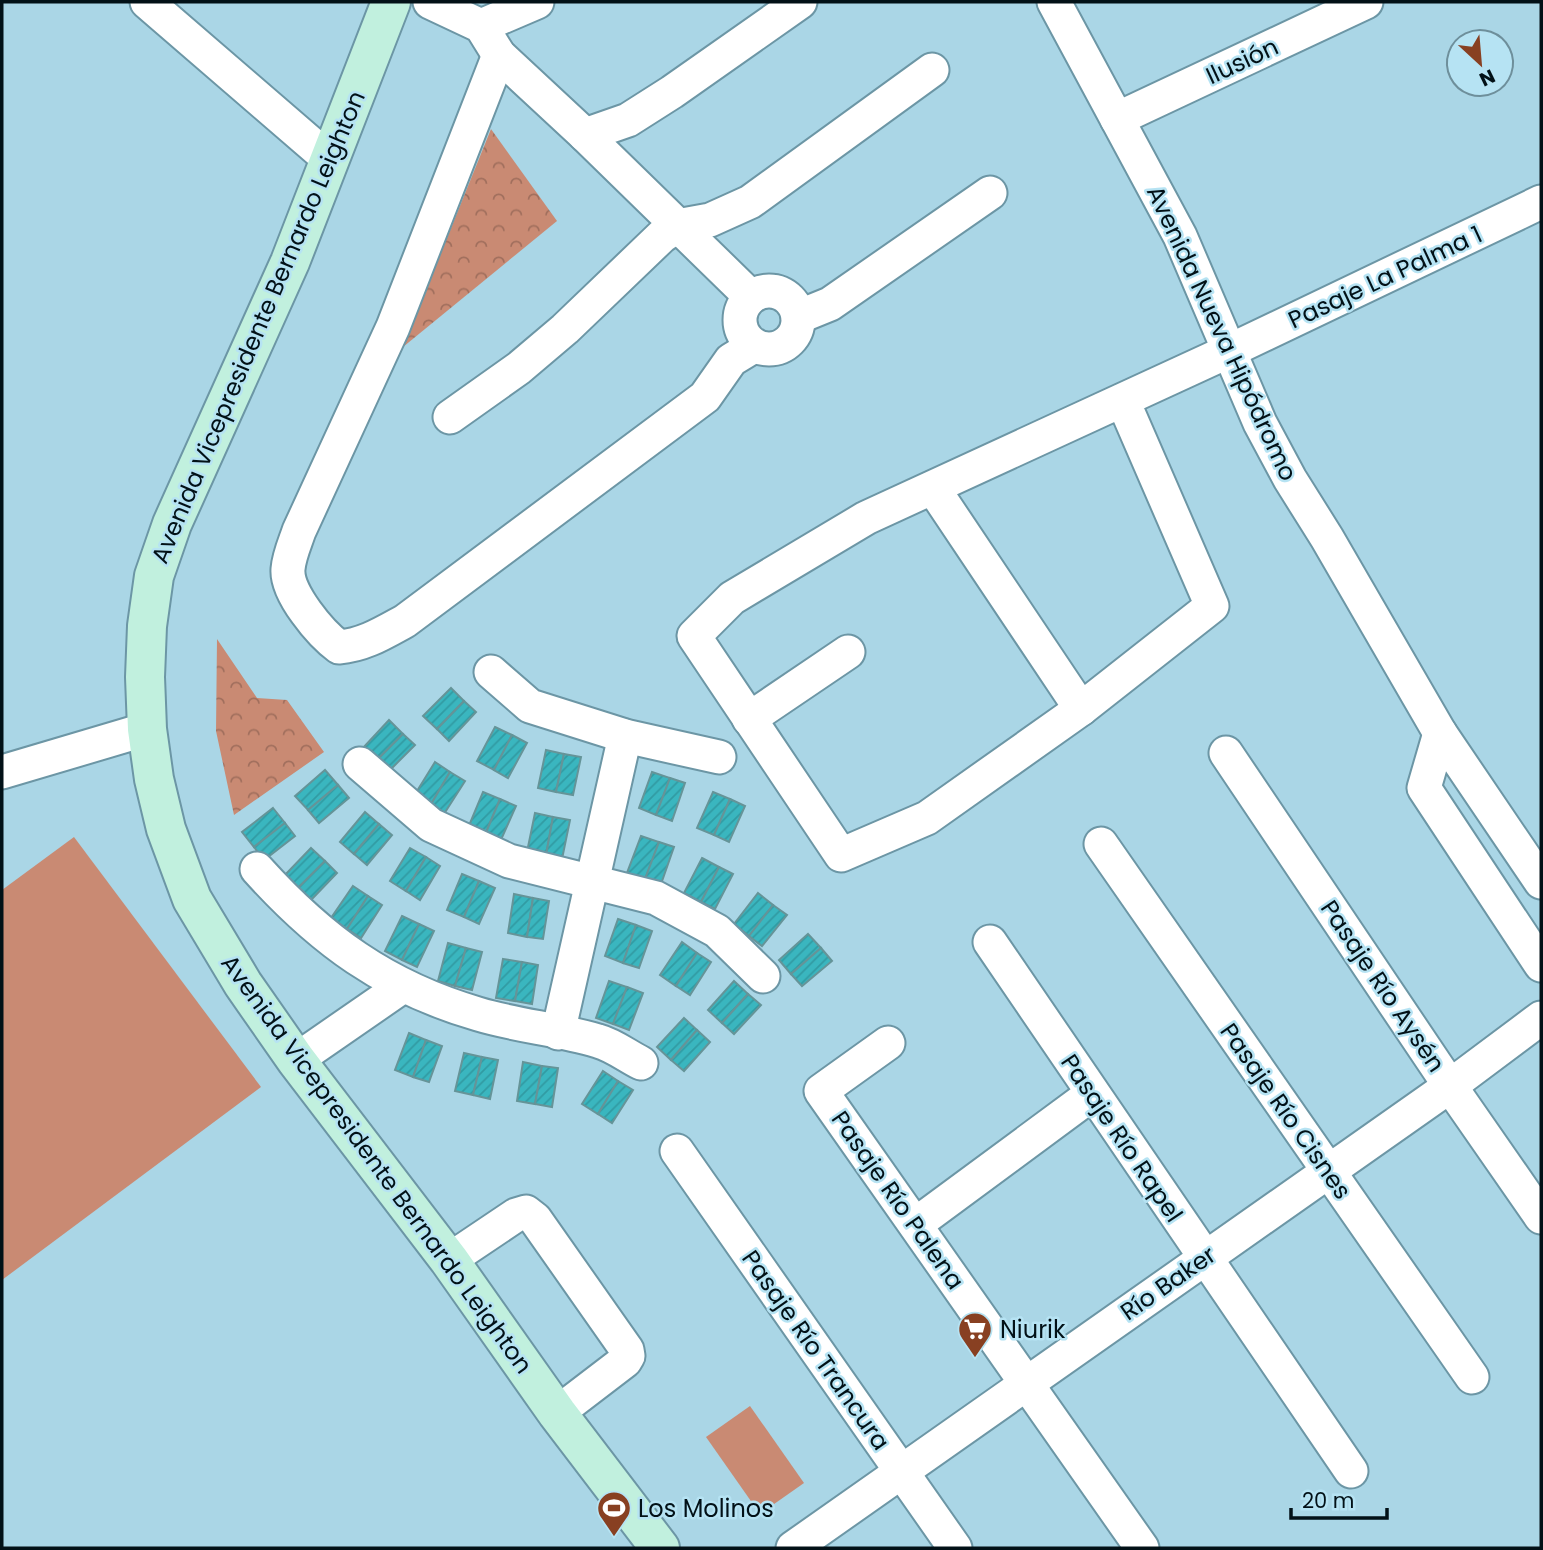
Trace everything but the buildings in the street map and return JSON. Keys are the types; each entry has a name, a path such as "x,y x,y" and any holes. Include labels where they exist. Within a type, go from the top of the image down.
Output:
{"main road":[{"name":"Avenida Vicepresidente Bernardo Leighton","path":"391,2 290,262 172,524 155,576 147,626 145,665 147,729 154,779 166,829 192,899 243,984 296,1060 449,1260 557,1413 660,1548"}],"street":[{"path":"147,2 330,160"},
{"path":"430,2 481,26 499,55 751,297"},
{"path":"481,26 537,2"},
{"path":"585,135 628,120 800,2"},
{"name":"Avenida Nueva Hipódromo","path":"1054,2 1180,236 1260,423 1290,479 1440,733 1541,882"},
{"name":"Ilusión","path":"1117,119 1366,2"},
{"path":"499,55 393,327 299,531 291,556 288,571 291,586 327,638 339,647 355,646 405,621 705,397 731,360 754,346 772,349 781,347 794,334 798,317 791,300 784,295 767,290 751,297 744,304 740,322 742,331 754,346"},
{"path":"450,417 519,368 565,329 662,236 677,226 710,220 750,202 932,69"},
{"path":"798,317 830,304 990,193"},
{"name":"Pasaje La Palma 1","path":"750,719 694,636 732,598 866,518 1123,401 1541,202"},
{"path":"848,652 750,719 841,855 927,817 1081,709 1212,607 1123,401"},
{"path":"933,488 1081,709"},
{"path":"491,672 530,706 625,736 719,757"},
{"path":"2,772 147,729"},
{"path":"1440,733 1424,788 1541,965"},
{"path":"558,1033 625,736"},
{"name":"Pasaje Río Aysén","path":"1226,753 1541,1217"},
{"path":"360,764 431,825 509,861 656,898 717,931 763,976"},
{"name":"Pasaje Río Cisnes","path":"1101,844 1472,1377"},
{"path":"257,869 291,907 326,937 402,986 479,1015 601,1041 641,1063"},
{"name":"Pasaje Río Rapel","path":"990,942 1350,1471"},
{"path":"296,1060 402,986"},
{"name":"Río Baker","path":"793,1548 1450,1086 1541,1018"},
{"name":"Pasaje Río Palena","path":"888,1043 821,1091 1142,1548"},
{"path":"916,1224 1092,1094"},
{"name":"Pasaje Río Trancura","path":"677,1151 955,1548"},
{"path":"449,1260 516,1215 526,1212 534,1219 627,1350 625,1361 557,1413"}],"green space":[{"path":"491,129 557,221 403,347"},
{"path":"217,639 257,698 287,700 324,752 234,815 216,731"},
{"path":"74,837 261,1087 2,1280 2,890"},
{"path":"750,1406 804,1483 760,1514 706,1437"}],"place":[{"name":"Niurik","path":"975,1359"},
{"name":"Los Molinos","path":"614,1538"}]}
